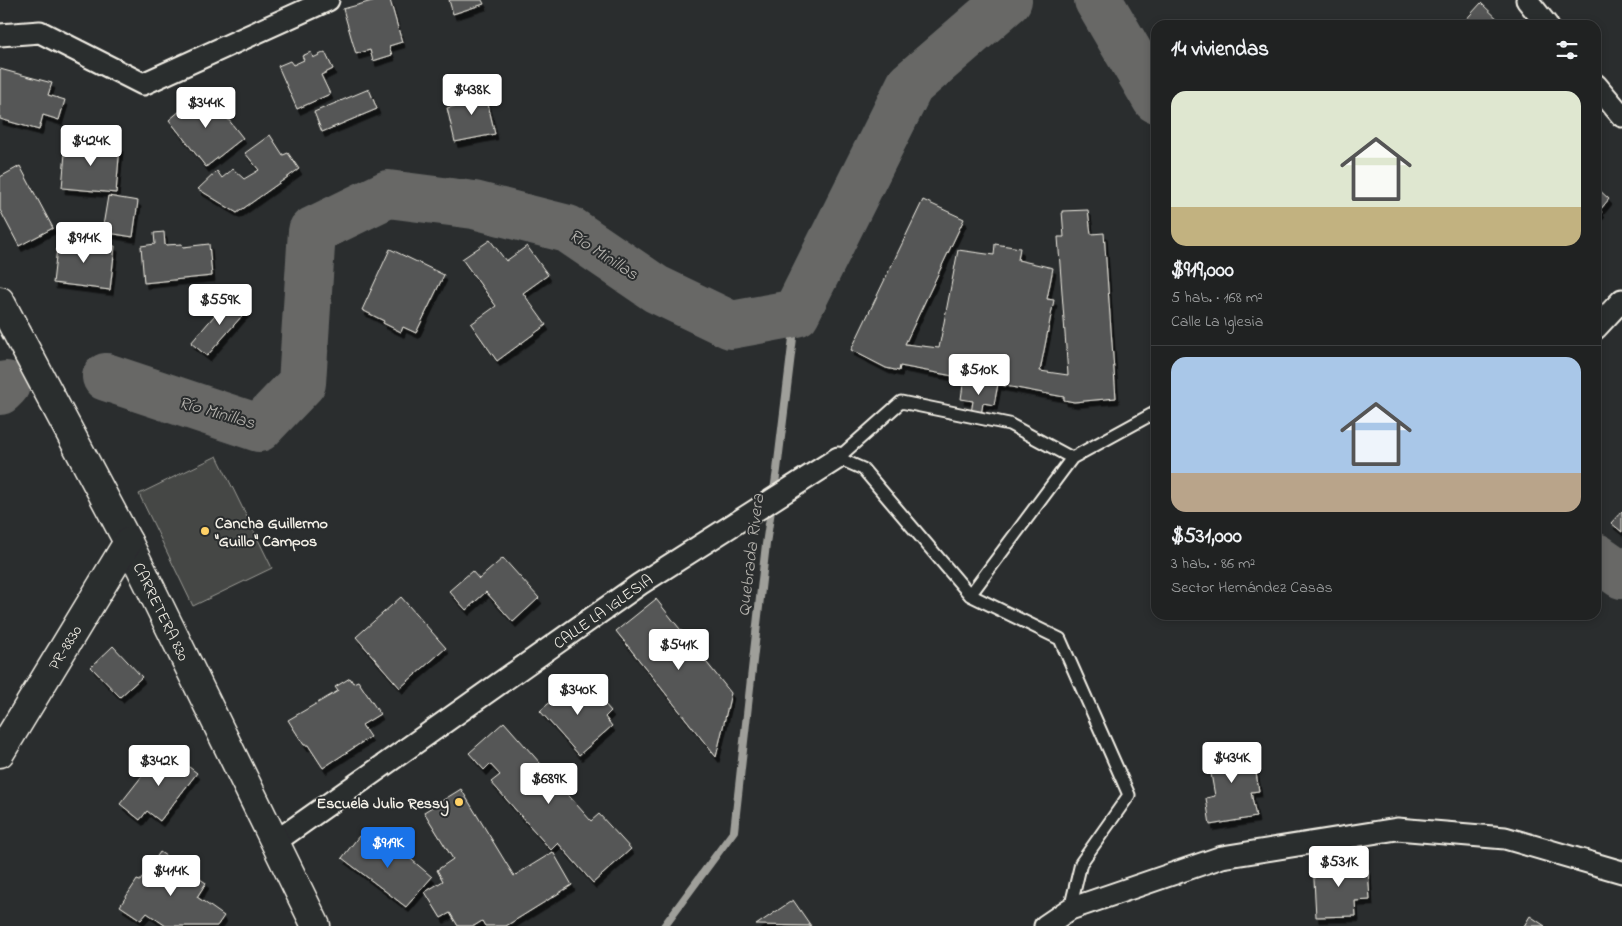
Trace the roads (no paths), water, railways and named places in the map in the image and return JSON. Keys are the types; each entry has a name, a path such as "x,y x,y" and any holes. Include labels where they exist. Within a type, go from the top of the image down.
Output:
{"street":[{"path":"0,35 40,32 144,84 328,0"},
{"path":"1527,0 1544,20"},
{"path":"1601,91 1622,116"},
{"path":"1601,323 1622,300"},
{"name":"CARRETERA 830","path":"0,301 128,542 316,926"},
{"name":"CALLE LA IGLESIA","path":"274,842 640,584 838,458"},
{"name":"PR-8830","path":"0,753 128,542"},
{"path":"1045,926 1070,909 1222,857 1397,829 1505,838 1622,872"}],"lane":[{"path":"1070,909 1081,863 1129,795 1060,639 970,594 863,469 838,458 901,402 1009,424 1072,458"},
{"path":"970,594 1072,458 1151,415"}],"waterway":[{"name":"Río Minillas","path":"106,377 259,428 302,383 312,231 388,194 474,205 568,229 656,289 731,325 796,313 910,85 1008,0"},
{"name":"Río Minillas","path":"1098,0 1151,90"},
{"name":"Quebrada Rivera","path":"664,926 734,831 766,544 796,313"},
{"name":"Río Minillas","path":"0,391 6,385"},
{"name":"Río Minillas","path":"1601,560 1622,575"}],"place":[{"name":"Cancha Guillermo \"Guillo\" Campos","path":"205,531"},
{"name":"Escuela Julio Ressy","path":"459,802"}]}
